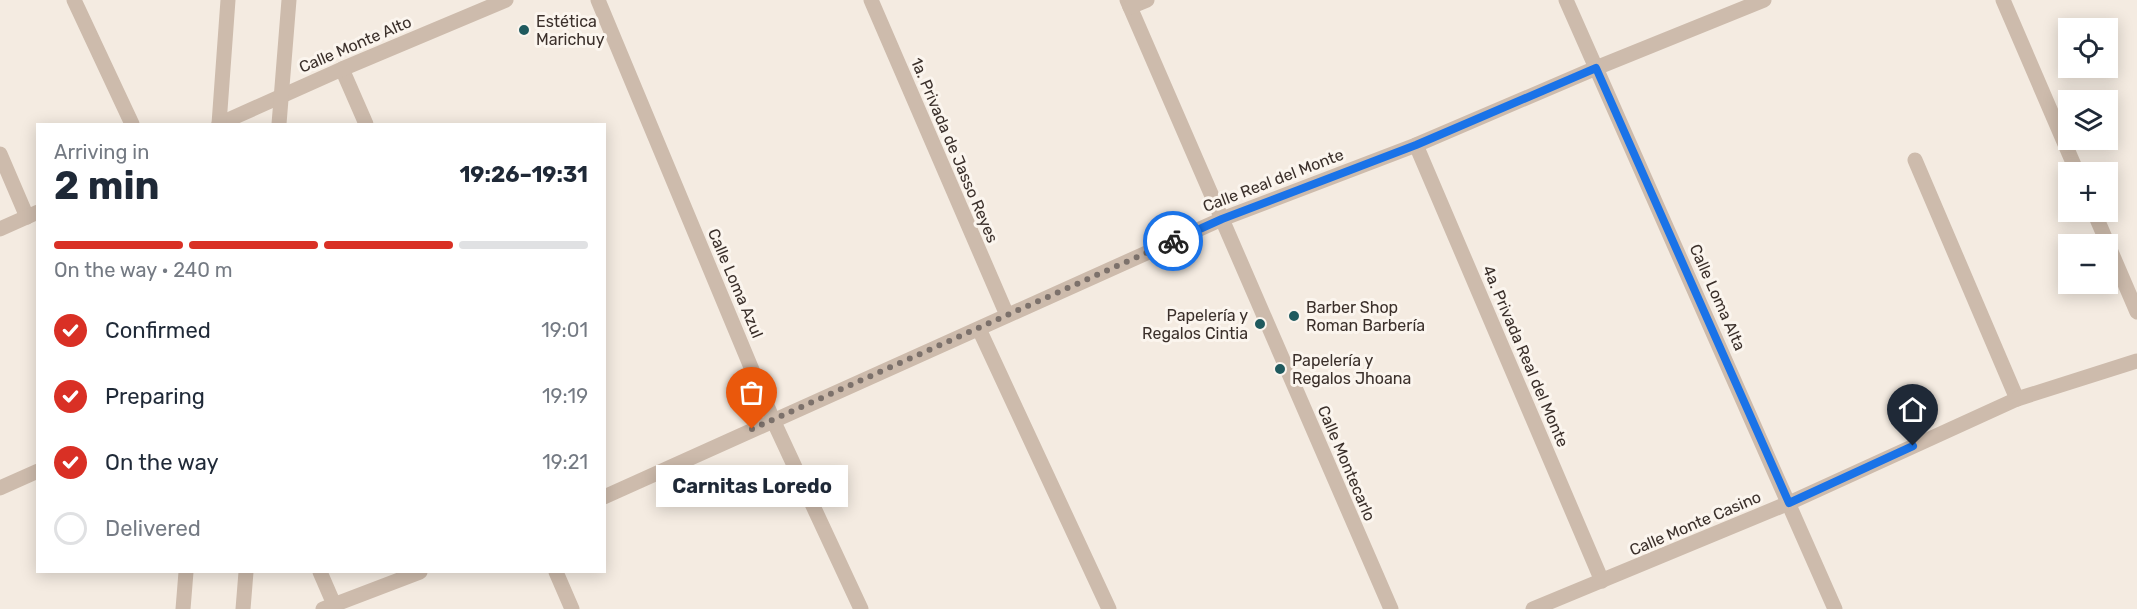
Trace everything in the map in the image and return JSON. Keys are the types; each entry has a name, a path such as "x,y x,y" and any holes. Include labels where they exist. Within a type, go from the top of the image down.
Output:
{"street":[{"path":"74,0 132,123"},
{"path":"219,123 228,0"},
{"path":"279,123 289,0"},
{"name":"Calle Monte Alto","path":"221,123 506,0"},
{"name":"Calle Loma Azul","path":"598,0 773,420 861,609"},
{"name":"1a. Privada de Jasso Reyes","path":"871,0 1007,315"},
{"path":"1129,4 1147,0"},
{"name":"Calle Loma Alta","path":"1566,0 1835,609"},
{"name":"Calle Real del Monte","path":"606,496 1222,219 1416,145 1596,68 1764,0"},
{"path":"2003,0 2073,162"},
{"name":"Calle Montecarlo","path":"1129,4 1391,609"},
{"path":"342,69 366,123"},
{"name":"4a. Privada Real del Monte","path":"1416,145 1602,581"},
{"path":"0,154 32,214 0,229"},
{"path":"1915,160 2017,399"},
{"path":"2098,222 2137,312"},
{"path":"979,329 1109,609"},
{"name":"Calle Monte Casino","path":"1533,609 1789,503 2017,399 2137,361"},
{"path":"0,488 36,472"},
{"path":"183,609 186,573"},
{"path":"243,609 246,573"},
{"path":"320,573 331,607 417,573"},
{"path":"556,573 572,609"}],"way so far":[{"path":"752,429 1173,241"}],"place":[{"name":"Estética Marichuy","path":"524,30"},
{"name":"Barber Shop Roman Barbería","path":"1294,316"},
{"name":"Papelería y Regalos Cintia","path":"1260,324"},
{"name":"Papelería y Regalos Jhoana","path":"1280,369"},
{"name":"Carnitas Loredo","path":"752,429"}],"route":[{"path":"1173,241 1222,219 1416,145 1596,68 1789,503 1913,446"}]}
